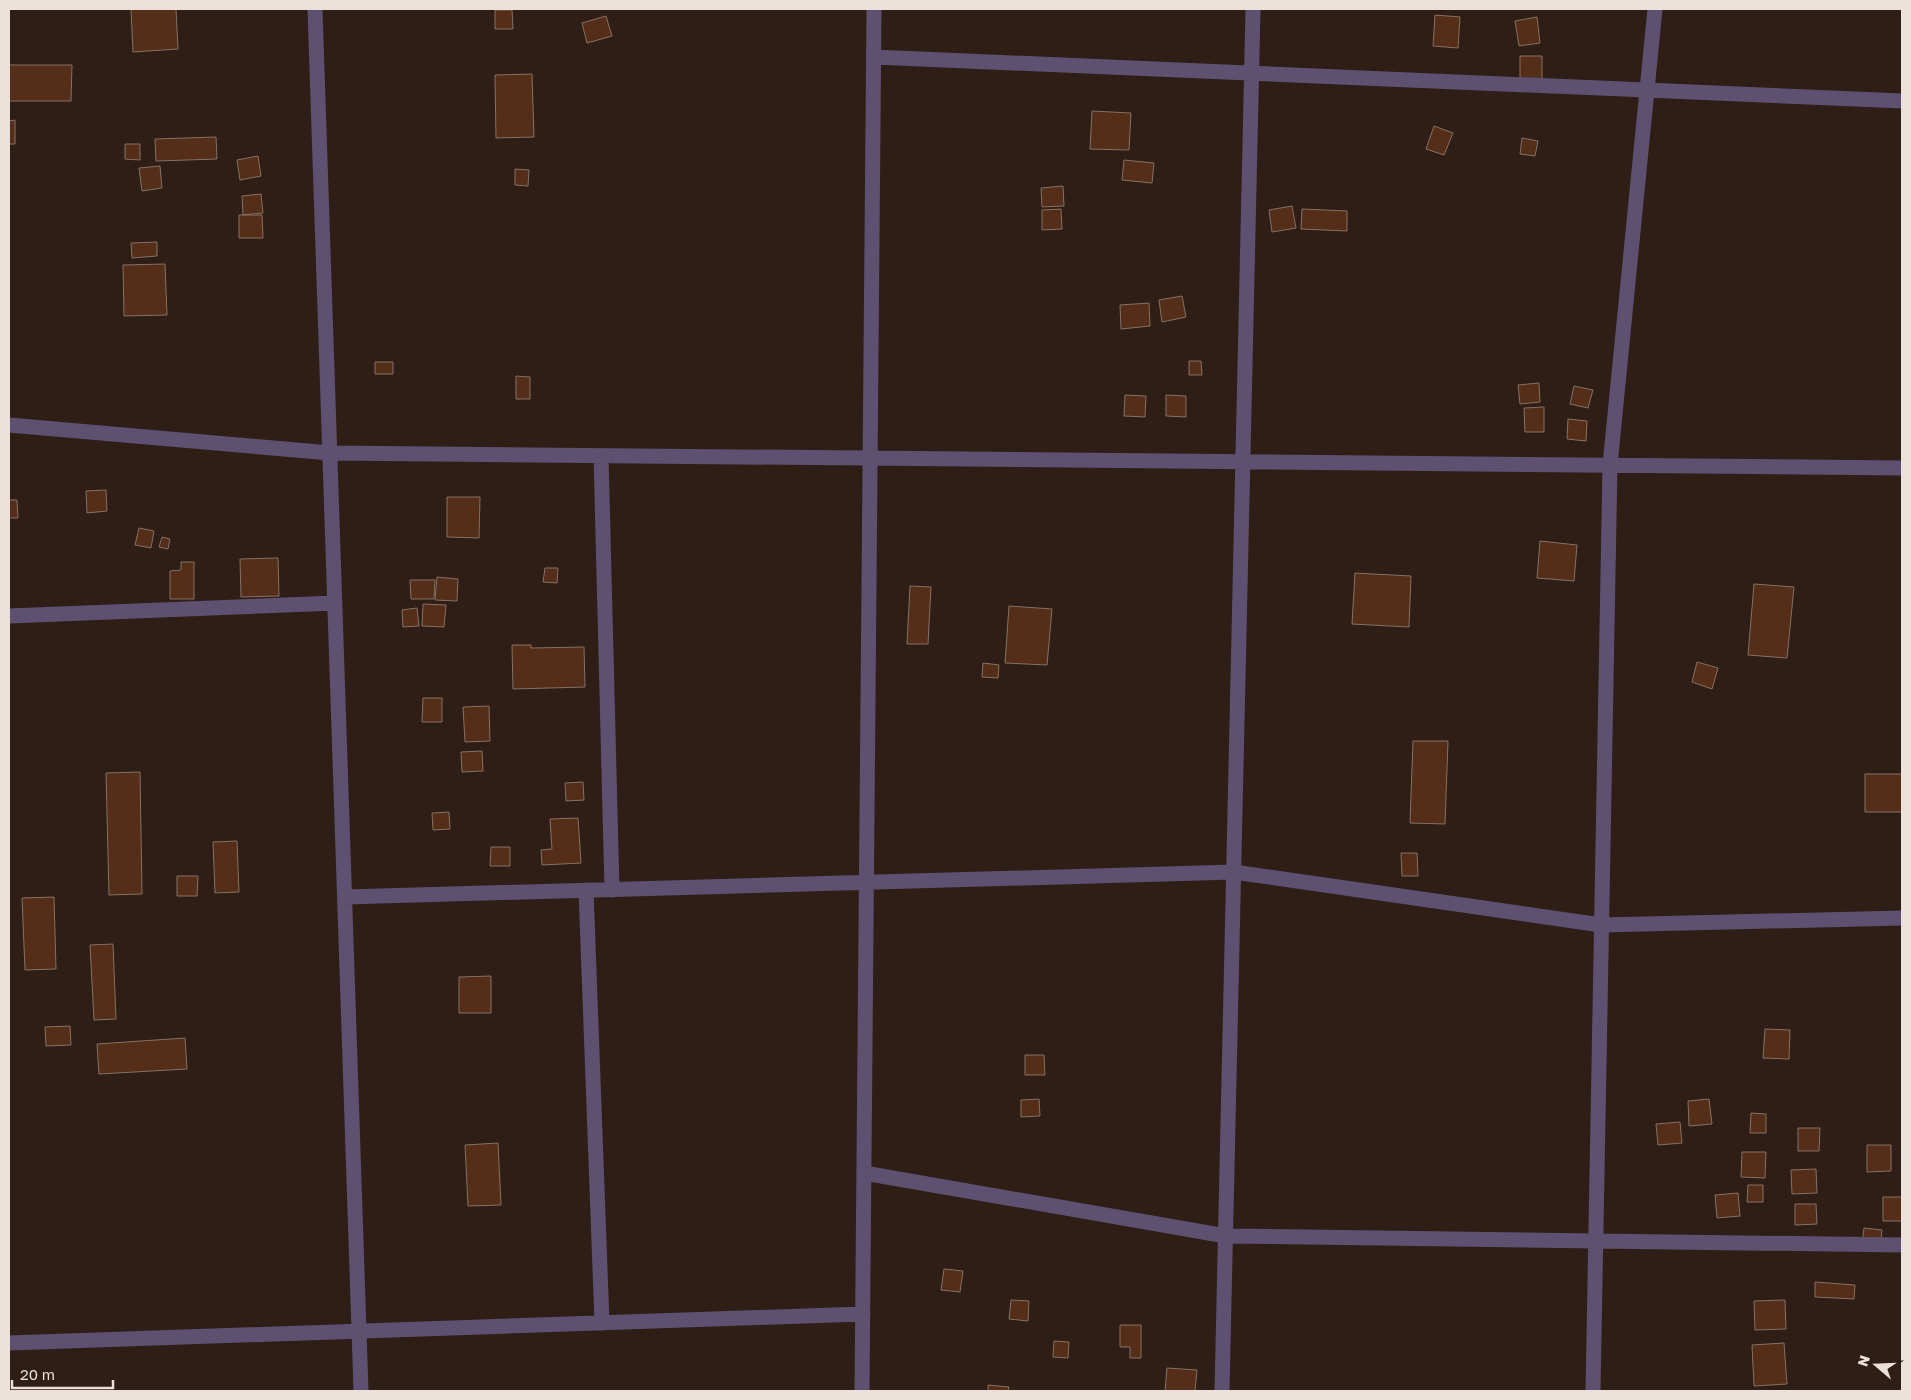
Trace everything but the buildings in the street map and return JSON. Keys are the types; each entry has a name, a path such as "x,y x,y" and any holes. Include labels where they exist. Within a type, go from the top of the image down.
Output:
{"street":[{"path":"315,9 361,1391"},
{"path":"862,1391 874,9"},
{"path":"1222,1391 1254,9"},
{"path":"1592,1391 1610,465 1655,9"},
{"path":"874,57 1902,101"},
{"path":"9,425 330,453 1902,468"},
{"path":"601,456 612,890"},
{"path":"9,616 335,603"},
{"path":"345,897 1234,872 1601,925 1902,918"},
{"path":"586,890 602,1323"},
{"path":"864,1174 1226,1236 1902,1245"},
{"path":"9,1343 863,1314"}]}
